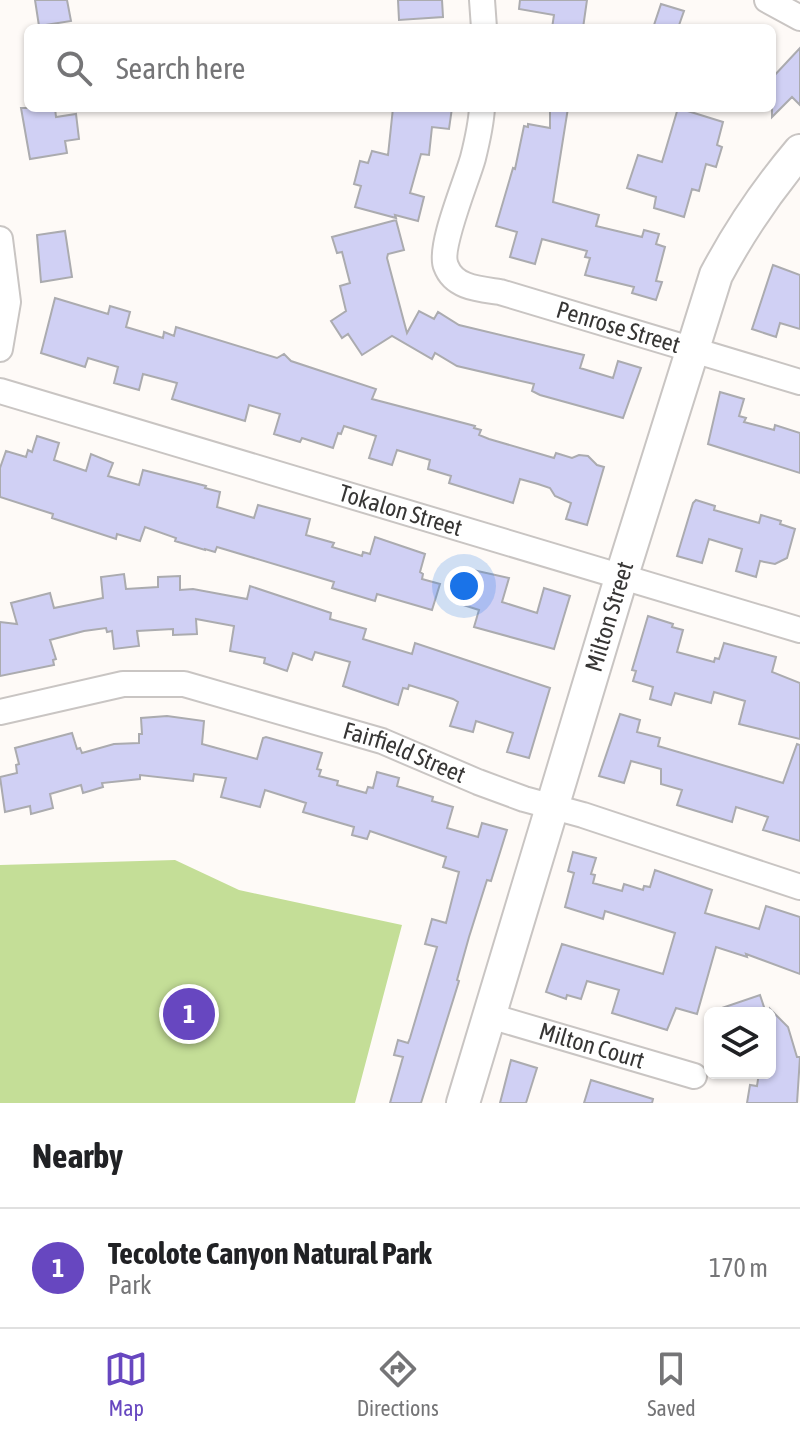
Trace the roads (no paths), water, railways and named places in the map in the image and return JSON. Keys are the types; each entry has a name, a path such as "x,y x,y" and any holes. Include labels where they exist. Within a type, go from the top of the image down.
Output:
{"main road":[{"name":"Milton Street","path":"463,1103 716,275 766,191 800,151"}],"street":[{"path":"482,0 484,24"},
{"path":"767,0 800,18"},
{"name":"Penrose Street","path":"481,112 474,155 445,247 445,265 453,277 466,287 500,292 800,382"},
{"path":"0,239 8,302 0,349"},
{"name":"Tokalon Street","path":"0,391 800,630"},
{"name":"Fairfield Street","path":"0,712 123,684 184,684 382,741 478,782 800,887"},
{"name":"Milton Court","path":"490,1016 694,1076"}],"place":[{"name":"Tecolote Canyon Natural Park","path":"189,1014"}]}
